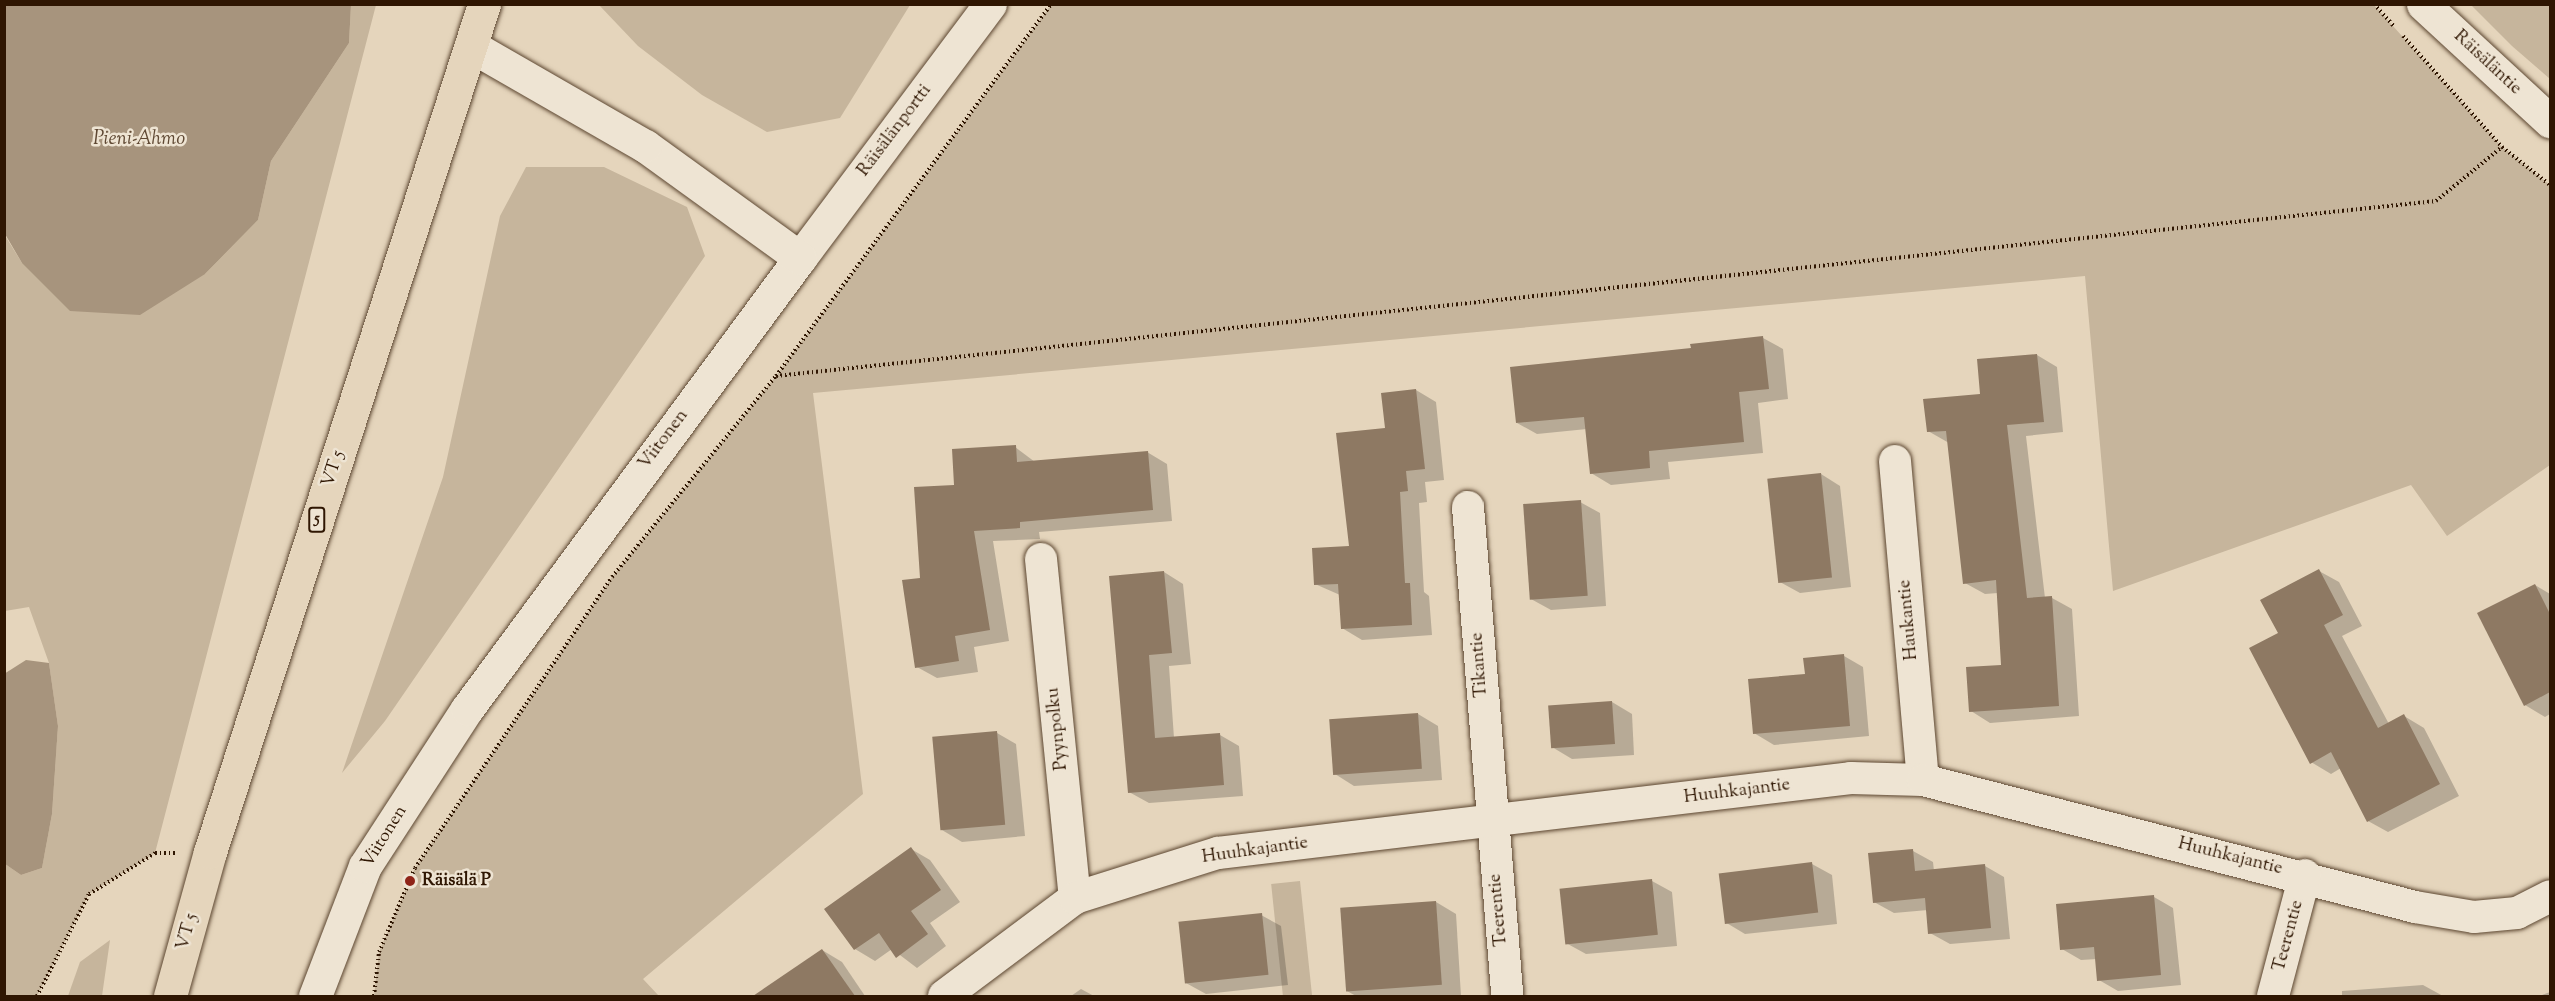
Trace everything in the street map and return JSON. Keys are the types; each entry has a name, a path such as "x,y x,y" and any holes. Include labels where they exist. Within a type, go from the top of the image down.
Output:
{"highway":[{"name":"5","path":"471,46 484,4"},
{"name":"VT 5","path":"171,996 210,852 471,46"}],"main road":[{"name":"Räisälänportti","path":"800,258 990,4"},
{"name":"Räisäläntie","path":"2423,4 2550,121"},
{"path":"471,46 645,146 800,258"},
{"name":"Viitonen","path":"315,996 365,866 460,719 800,258"}],"street":[{"name":"Haukantie","path":"1895,461 1923,780"},
{"name":"Tikantie","path":"1468,507 1491,823"},
{"name":"Pyynpolku","path":"1041,559 1076,898"},
{"name":"Huuhkajantie","path":"944,996 1076,898 1218,853 1491,823 1851,778 1923,780 2305,875 2415,907 2474,917 2517,913 2550,896"},
{"name":"Teerentie","path":"1491,823 1507,996"},
{"name":"Teerentie","path":"2273,996 2305,875"}],"path":[{"path":"374,996 379,952 415,868 612,577 776,376 1051,4"},
{"path":"2374,4 2502,147 2550,185"},
{"path":"776,376 2436,201 2502,147"},
{"path":"38,996 89,894 155,854 210,852"}],"shaded area":[{"path":"351,5 376,5 155,853 89,894 37,996 4,996 5,864 21,875 42,868 52,814 58,726 49,663 29,607 5,611 4,234 22,263 205,274 258,220 271,161 349,43"},
{"path":"599,5 910,5 840,118 767,132 702,95 638,46"},
{"path":"1051,5 2374,5 2502,147 2550,185 2550,465 2447,536 2411,485 2113,591 2085,276 813,393 863,794 643,979 659,996 374,996 379,952 415,868 612,577 776,376"},
{"path":"2471,5 2550,5 2550,79 2512,46"},
{"path":"526,167 604,167 687,207 705,256 385,721 342,773 443,477 500,216"},
{"path":"1300,881 1312,996 1283,996 1271,884"},
{"path":"110,940 102,996 68,996 80,962"}],"water":[{"name":"Pieni-Ahmo","path":"5,4 351,5 349,43 271,161 258,220 205,274 140,315 70,311 22,263 5,234"},
{"path":"26,660 49,663 58,726 52,814 42,868 21,875 5,864 4,674"}],"building":[{"path":"1763,336 1769,389 1739,392 1744,442 1649,451 1650,468 1590,474 1584,417 1516,423 1510,367 1691,348 1690,344"},
{"path":"2037,354 2044,422 2007,425 2027,598 2052,596 2059,706 1969,712 1966,667 2001,665 1996,580 1963,584 1946,431 1927,432 1923,399 1980,394 1977,359"},
{"path":"1416,389 1425,469 1406,471 1408,491 1400,492 1405,583 1410,583 1412,625 1341,629 1338,584 1314,585 1312,548 1349,546 1336,433 1385,428 1381,393"},
{"path":"1016,445 1017,462 1148,451 1153,510 1020,522 1020,528 974,531 990,630 955,636 959,661 915,668 902,580 920,578 914,487 954,485 952,449"},
{"path":"1821,473 1832,577 1778,583 1767,479"},
{"path":"1581,500 1588,596 1530,600 1523,504"},
{"path":"2319,569 2343,615 2324,625 2378,728 2404,714 2440,784 2367,822 2331,752 2310,764 2249,648 2278,633 2260,600"},
{"path":"1164,571 1172,653 1149,655 1155,738 1220,733 1224,785 1128,793 1109,576"},
{"path":"2535,584 2550,614 2550,692 2524,706 2477,613"},
{"path":"1844,654 1850,726 1753,734 1748,679 1805,674 1803,658"},
{"path":"1612,701 1615,744 1551,748 1548,705"},
{"path":"1418,713 1422,769 1333,775 1329,719"},
{"path":"997,731 1005,825 940,830 932,737"},
{"path":"911,847 941,890 911,911 928,934 896,958 879,933 854,950 824,909"},
{"path":"1913,849 1915,871 1985,864 1991,928 1928,934 1925,898 1873,903 1868,853"},
{"path":"1812,862 1818,913 1725,924 1719,873"},
{"path":"1652,879 1658,935 1565,944 1560,889"},
{"path":"2154,895 2161,975 2097,981 2094,947 2060,950 2056,904"},
{"path":"1436,901 1442,985 1346,991 1340,908"},
{"path":"1262,913 1268,975 1185,983 1178,922"},
{"path":"822,949 855,996 753,996"}],"place":[{"name":"Räisälä P","path":"410,881"}]}
